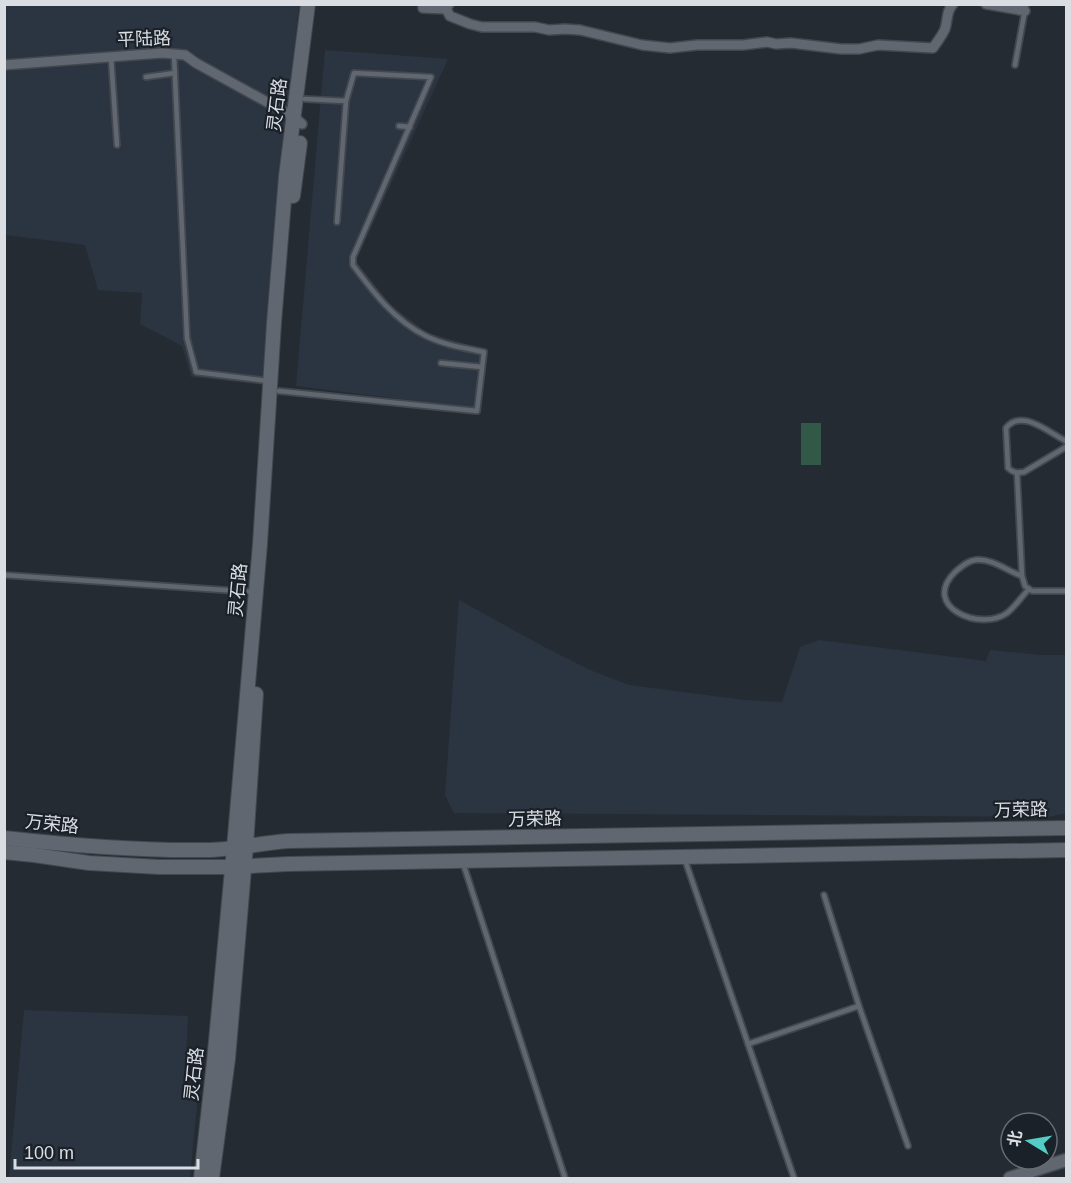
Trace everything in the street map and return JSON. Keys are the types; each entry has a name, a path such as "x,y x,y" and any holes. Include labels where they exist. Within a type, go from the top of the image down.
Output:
{"main road":[{"name":"灵石路","path":"240,847 256,592 308,4"},
{"name":"灵石路","path":"298,120 305,99 318,4"},
{"name":"灵石路","path":"201,1179 240,847 275,386"},
{"name":"万荣路","path":"4,838 159,850 207,850 288,841 1066,828"},
{"name":"万荣路","path":"4,852 111,865 238,867 288,864 1066,850"},
{"name":"灵石路","path":"212,1179 228,1059 238,867"}],"street":[{"path":"423,4 423,9 448,7 450,16 482,27 535,27 549,30 565,28 642,45 670,48 767,42 841,49 859,49 878,45 933,48 945,29 948,9 953,4"},
{"path":"986,4 1025,8"},
{"name":"平陆路","path":"4,65 162,53 185,55 298,120"},
{"path":"1010,1179 1066,1160"}],"lane":[{"path":"1015,65 1025,8"},
{"path":"174,54 187,338 196,372 275,386 477,411 484,351 452,345 426,336 384,304 353,265 353,257 431,77 354,74 346,101 337,222"},
{"path":"111,57 117,146"},
{"path":"146,77 175,73"},
{"path":"305,99 346,101"},
{"path":"399,126 410,127"},
{"path":"441,363 482,367"},
{"path":"1066,441 1033,423 1021,420 1011,422 1006,428 1008,468 1011,472 1024,472 1066,447"},
{"path":"1017,473 1022,576 1025,586 1032,591 1066,591"},
{"path":"1022,576 994,563 974,560 964,564 954,573 947,582 944,596 949,606 962,615 978,619 995,619 1008,612 1029,589"},
{"path":"4,575 256,592"},
{"path":"684,857 795,1179"},
{"path":"462,861 565,1179"},
{"path":"824,895 859,1006 908,1146"},
{"path":"748,1044 859,1006"}],"shaded area":[{"path":"5,5 299,5 265,385 191,377 182,346 140,324 142,293 98,290 85,245 5,235"},
{"path":"325,50 448,59 356,261 391,305 426,332 487,350 480,409 296,386"},
{"path":"459,600 590,670 629,685 745,700 782,702 800,647 819,640 986,661 990,650 1066,655 1066,813 1049,817 454,813 445,795"},
{"path":"24,1010 188,1016 184,1094 198,1095 190,1178 9,1178"}],"green space":[{"path":"801,423 821,423 821,465 801,465"}]}
